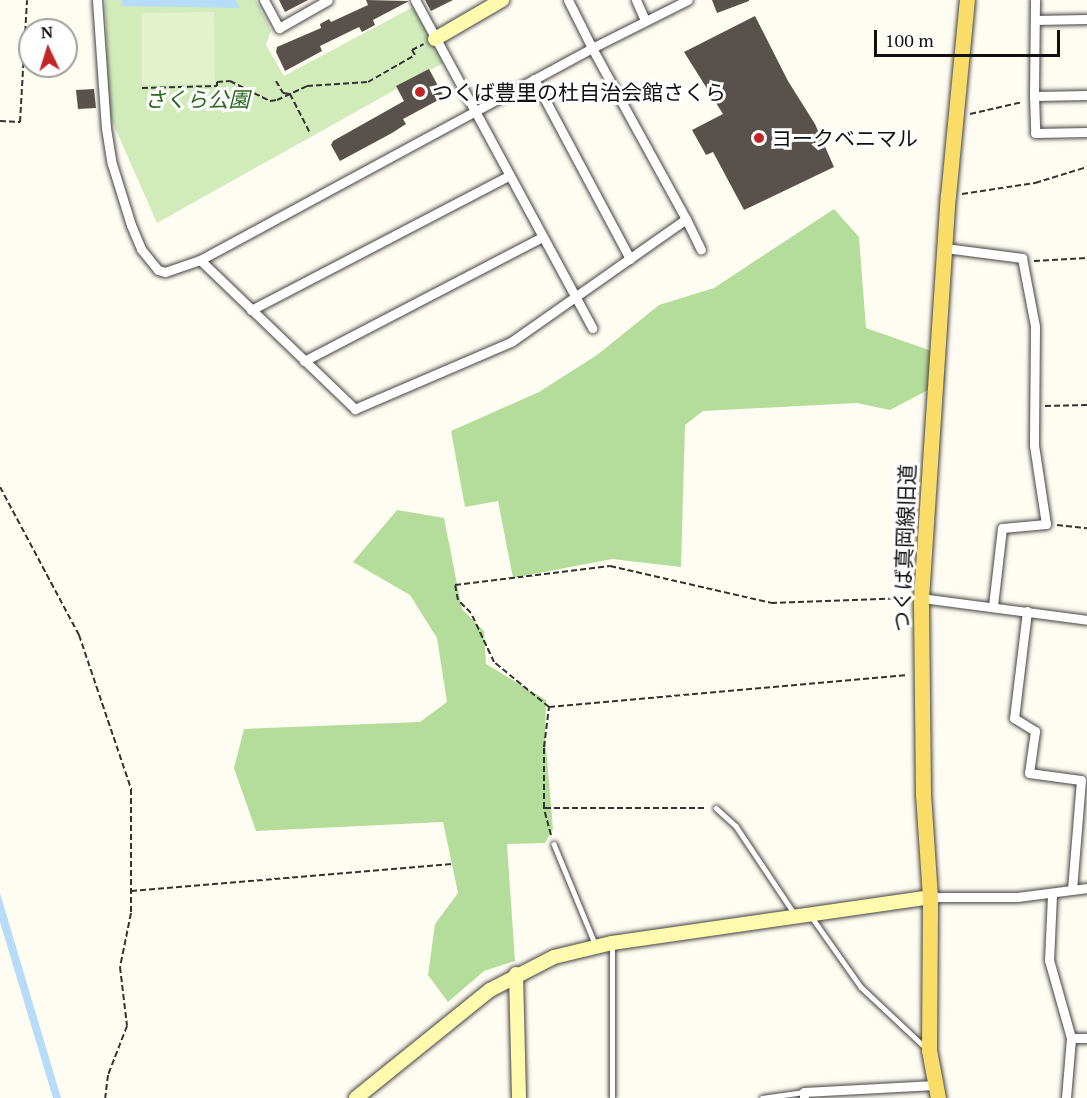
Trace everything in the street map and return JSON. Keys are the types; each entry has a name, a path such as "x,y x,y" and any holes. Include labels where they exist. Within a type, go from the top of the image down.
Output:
{"main road":[{"name":"つくば真岡線旧道","path":"937,1091 929,1050 930,897 921,674 921,598 948,196 967,0"}],"street":[{"path":"97,0 106,128 112,164 141,249 158,270 165,272 200,260 592,48 688,0"},
{"path":"264,0 279,28 328,0"},
{"path":"415,0 592,328"},
{"path":"435,39 502,0"},
{"path":"568,0 701,250"},
{"path":"636,0 645,20"},
{"path":"1035,0 1035,133 1087,132"},
{"path":"1035,20 1087,19"},
{"path":"534,80 630,259"},
{"path":"1034,96 1087,95"},
{"path":"251,310 508,176"},
{"path":"200,260 355,409 511,342 686,219"},
{"path":"304,361 542,237"},
{"path":"945,248 1022,258 1035,326 1034,445 1046,524 1002,528 993,606"},
{"path":"921,598 1087,620"},
{"path":"1027,611 1014,718 1035,731 1029,773 1081,780 1072,890"},
{"path":"357,1098 468,1005 516,974 554,957 612,943 930,897 1052,895 1087,888"},
{"path":"1052,895 1049,960 1071,1038 1066,1098"},
{"path":"516,974 519,1098"},
{"path":"1071,1038 1087,1038"},
{"path":"804,1095 937,1091"}],"lane":[{"path":"716,808 736,826 795,916"},
{"path":"554,844 596,946"},
{"path":"810,913 861,987 929,1050"},
{"path":"612,943 612,1098"},
{"path":"762,1098 804,1095"}],"path":[{"path":"0,121 20,122 27,0"},
{"path":"142,88 217,86 217,82 230,81 270,101 307,86 368,82 415,55 412,50 435,39"},
{"path":"276,81 283,93 290,94"},
{"path":"290,94 310,133"},
{"path":"955,117 1034,96"},
{"path":"948,196 1035,183 1087,167"},
{"path":"1023,263 1087,258"},
{"path":"1033,406 1087,405"},
{"path":"0,487 79,635 131,789 131,891 120,967 127,1026 108,1075 105,1098"},
{"path":"1046,524 1087,528"},
{"path":"921,598 771,603 610,566 455,585 458,600 471,614 494,662 549,707 921,674"},
{"path":"549,707 544,747 544,808 554,844"},
{"path":"544,808 716,808"},
{"path":"131,891 452,864"}],"green space":[{"name":"さくら公園","path":"105,0 256,0 271,31 266,45 284,76 413,7 443,63 157,223 109,114"},
{"path":"214,12 215,84 142,85 142,13"},
{"path":"834,209 859,237 866,328 943,355 945,381 890,410 857,403 703,411 685,425 681,567 612,559 513,578 498,501 465,507 451,431 539,392 597,355 659,305 714,288"},
{"path":"397,510 444,518 462,609 484,631 486,664 546,700 545,735 553,829 545,843 507,844 515,961 484,971 448,1002 428,975 435,924 458,893 443,822 256,831 234,768 244,729 420,722 447,702 437,638 410,595 353,562"}],"water":[{"path":"122,0 236,0 240,8 121,6"},
{"path":"0,893 61,1098 53,1098 0,922"}],"building":[{"path":"279,0 308,0 285,12"},
{"path":"366,0 409,1 373,20 375,25 362,32 359,27 320,46 322,51 285,71 276,52 277,47 321,28 320,24 329,19 331,22 368,5"},
{"path":"425,0 453,0 431,11"},
{"path":"712,0 749,0 749,1 717,13"},
{"name":"ヨークベニマル","path":"755,16 788,81 815,124 834,167 744,210 713,152 706,155 692,130 723,114 684,52"},
{"path":"429,69 444,97 403,119 406,124 392,133 340,161 331,145 333,141 404,101 396,86"},
{"path":"94,89 96,108 78,109 76,90"}],"place":[{"name":"つくば豊里の杜自治会館さくら","path":"420,92"},
{"name":"ヨークベニマル","path":"759,138"}]}
